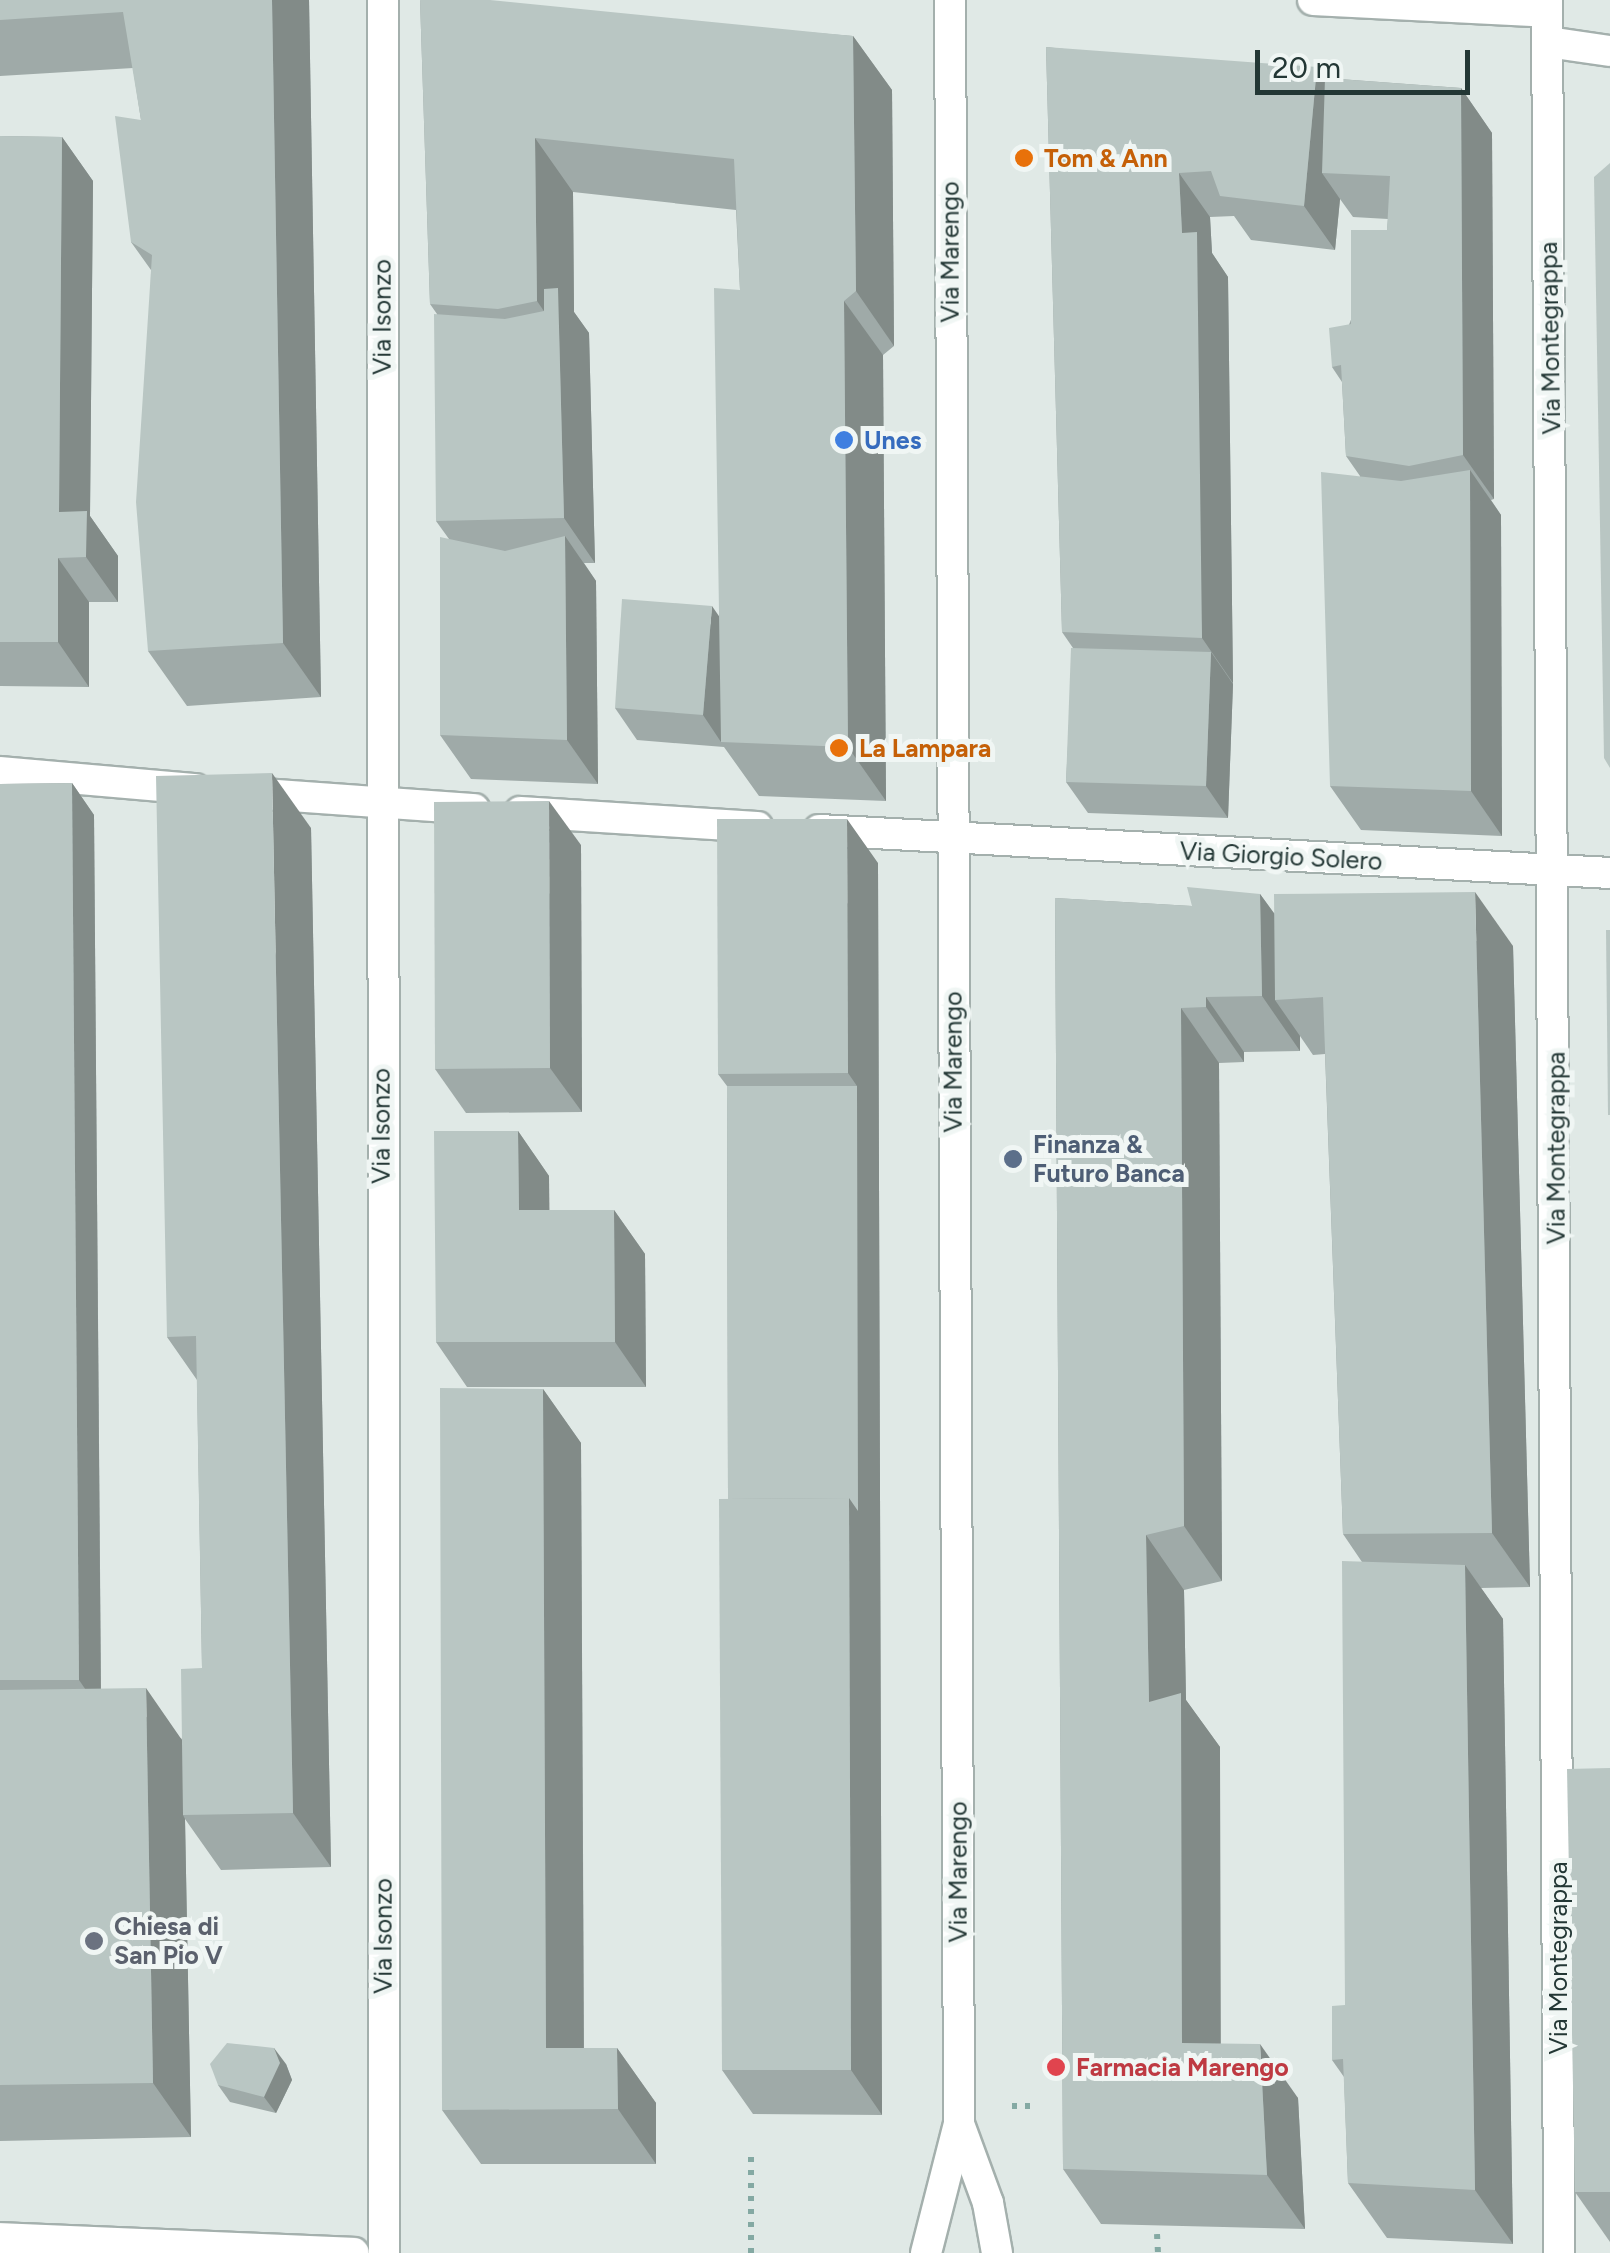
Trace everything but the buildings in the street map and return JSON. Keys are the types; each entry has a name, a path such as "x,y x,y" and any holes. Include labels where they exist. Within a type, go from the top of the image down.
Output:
{"street":[{"name":"Via Isonzo","path":"383,0 380,804 384,2253"},
{"name":"Via Marengo","path":"950,0 960,2124"},
{"path":"1313,0 1547,18 1610,51"},
{"name":"Via Montegrappa","path":"1547,18 1556,869 1559,2253"},
{"name":"Via Giorgio Solero","path":"0,772 380,804 952,841 1610,873"},
{"path":"926,2253 960,2124"},
{"path":"960,2124 988,2202 997,2253"},
{"path":"0,2238 354,2253"}],"path":[{"path":"751,2154 751,2253"},
{"path":"1157,2234 1158,2253"}],"place":[{"name":"Tom & Ann","path":"1024,158"},
{"name":"Unes","path":"844,440"},
{"name":"La Lampara","path":"839,748"},
{"name":"Finanza & Futuro Banca","path":"1013,1159"},
{"name":"Chiesa di San Pio V","path":"94,1941"},
{"name":"Farmacia Marengo","path":"1056,2067"}]}
